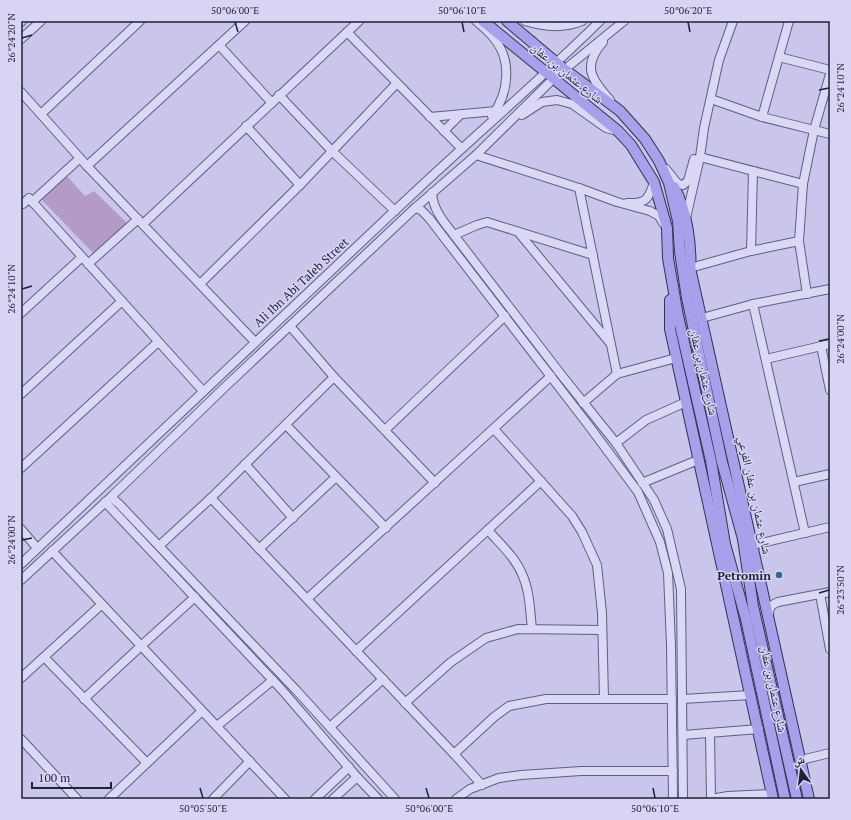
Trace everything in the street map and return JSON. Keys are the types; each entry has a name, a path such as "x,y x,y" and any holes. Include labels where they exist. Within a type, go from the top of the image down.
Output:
{"main road":[{"name":"شارع عثمان بن عفان","path":"483,21 618,131 631,145 654,182 667,228 668,258 678,316 711,461 725,544 746,619 785,799"},
{"name":"شارع عثمان بن عفان","path":"507,21 560,66 620,111 645,139 659,161 669,183 678,220 683,276 697,346 722,462 743,539 753,606 797,799"},
{"path":"659,161 680,197 686,218 690,276 698,322 697,346"},
{"name":"شارع عثمان بن عفان الفرعي","path":"690,268 809,799"},
{"path":"671,276 670,329 773,797"},
{"path":"711,461 718,485 727,533 730,538 733,539 738,533 722,462"},
{"path":"746,619 731,552 731,546 734,544 741,547 753,606 793,727"},
{"path":"734,622 769,730"}],"street":[{"path":"21,39 40,21"},
{"path":"40,114 140,21"},
{"path":"88,166 244,21"},
{"path":"476,21 493,36 500,46 505,62 507,76 499,107 482,130"},
{"path":"525,21 537,25 558,27 582,21"},
{"name":"Ali Ibn Abi Taleb Street","path":"21,564 461,148 550,76 600,21"},
{"path":"560,66 624,21"},
{"path":"659,161 678,184 683,186 688,180 704,128 719,60 733,21"},
{"path":"762,116 789,21"},
{"path":"88,264 140,221 246,126 356,22"},
{"path":"615,28 601,44 590,62 592,73 599,88 620,111"},
{"path":"347,32 461,148"},
{"path":"219,45 272,102"},
{"path":"779,57 830,70"},
{"path":"807,294 799,242 803,184 814,130 830,74"},
{"path":"502,130 550,76"},
{"path":"200,284 300,185 397,83"},
{"path":"21,92 80,158 256,342"},
{"path":"279,95 332,151 395,211"},
{"path":"711,99 762,116 830,134"},
{"path":"502,130 542,102 557,100 572,104 606,128 618,131"},
{"path":"430,117 496,111"},
{"path":"444,130 461,114"},
{"path":"246,126 300,185"},
{"path":"686,218 700,157 704,128"},
{"name":"Ali Ibn Abi Taleb Street","path":"21,580 108,500 226,386 415,208 476,155 502,130"},
{"path":"476,155 579,188 617,202 650,211 659,216 667,228"},
{"path":"700,157 803,184"},
{"path":"32,202 80,158"},
{"path":"751,250 753,171"},
{"path":"617,202 635,203 643,201 649,196 654,182"},
{"path":"579,188 617,374"},
{"path":"432,193 437,212 583,403 616,443 654,500 667,529 681,589 683,799"},
{"path":"22,204 29,198 203,391"},
{"path":"415,208 421,210 429,218 638,492 660,542 668,573 671,645 673,799"},
{"path":"429,218 432,213 437,212"},
{"path":"454,235 487,222 593,255"},
{"path":"519,232 611,344"},
{"path":"690,268 751,250 799,242"},
{"path":"21,313 82,257"},
{"path":"702,318 753,304 830,289"},
{"path":"21,394 122,301"},
{"path":"753,304 805,533"},
{"path":"385,430 505,316"},
{"path":"290,326 334,377 435,483"},
{"path":"21,468 158,342"},
{"path":"766,359 830,344"},
{"path":"821,346 830,390"},
{"path":"583,403 617,374 676,358"},
{"path":"307,599 551,376"},
{"path":"159,546 211,498 334,377"},
{"path":"616,443 646,420 686,402"},
{"path":"286,425 386,528"},
{"path":"494,429 572,516 582,532 596,565 602,630 604,699"},
{"path":"642,482 698,460"},
{"path":"245,464 293,518"},
{"path":"794,482 830,474"},
{"path":"259,549 336,477"},
{"path":"356,651 541,481"},
{"path":"211,498 482,785"},
{"path":"108,500 159,546 297,691 395,799"},
{"path":"108,500 195,597 273,680 378,799"},
{"path":"753,545 830,528"},
{"path":"21,530 37,548"},
{"path":"488,530 513,559 523,575 530,603 532,630"},
{"path":"52,551 285,799"},
{"path":"770,622 769,608 772,604 830,592"},
{"path":"820,594 830,649"},
{"path":"84,699 195,597"},
{"path":"21,678 102,604"},
{"path":"405,703 451,662 486,638 518,630 602,630"},
{"path":"44,657 147,763"},
{"path":"330,727 382,679"},
{"path":"217,726 273,680"},
{"path":"682,699 751,695"},
{"path":"454,754 494,717 509,706 546,699 672,699"},
{"path":"109,799 202,711"},
{"path":"683,734 759,729"},
{"path":"710,733 711,799 728,796 773,797"},
{"path":"21,739 77,799"},
{"path":"801,760 830,753"},
{"path":"213,799 250,761"},
{"path":"315,799 349,767"},
{"path":"456,799 470,789 499,778 521,775 581,770 673,771"},
{"path":"333,799 357,777"}],"shaded area":[{"path":"66,175 85,196 94,191 127,223 93,253 41,199"}],"place":[{"name":"Petromin","path":"779,575"}]}
